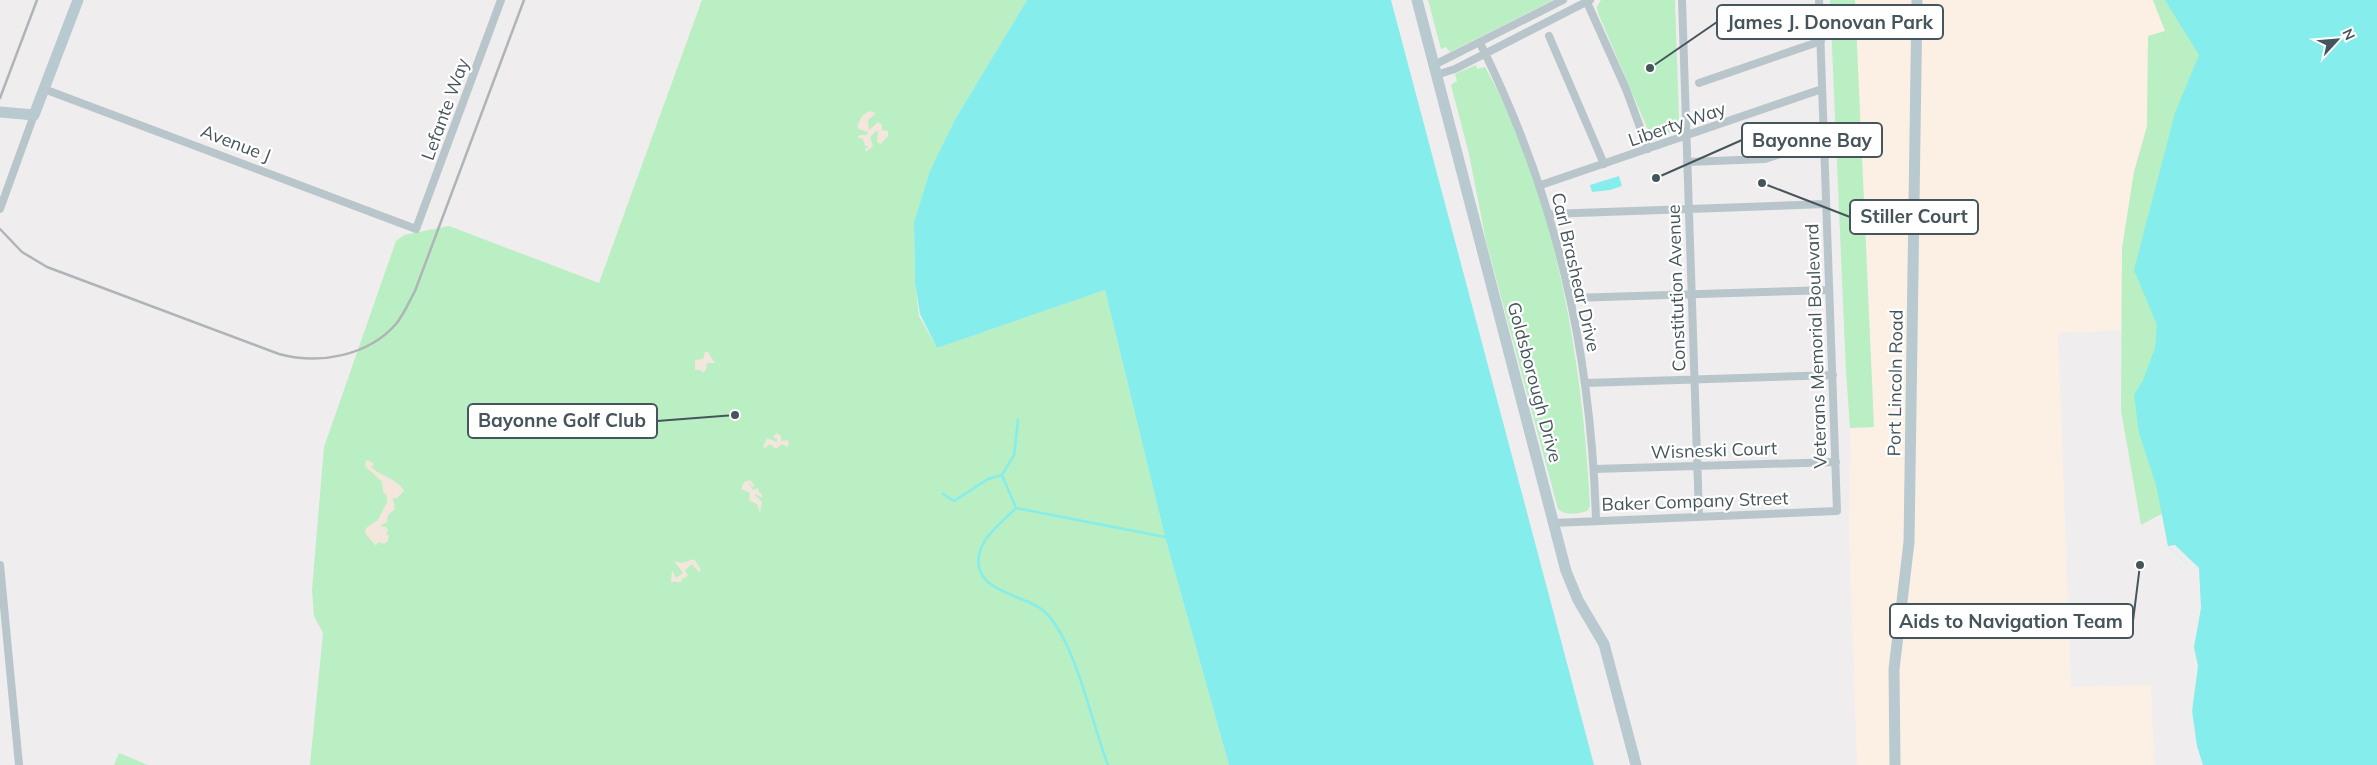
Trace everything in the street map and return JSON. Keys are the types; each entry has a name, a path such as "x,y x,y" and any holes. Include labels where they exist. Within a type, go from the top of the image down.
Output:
{"street":[{"path":"0,209 78,0"},
{"name":"Lefante Way","path":"416,229 501,0"},
{"name":"Goldsborough Drive","path":"1417,0 1571,586 1604,644 1636,765"},
{"path":"1435,70 1480,43 1564,0"},
{"name":"Constitution Avenue","path":"1682,0 1699,516"},
{"name":"Veterans Memorial Boulevard","path":"1819,0 1837,511"},
{"name":"Port Lincoln Road","path":"1895,765 1894,669 1909,542 1918,0"},
{"path":"1435,70 1455,69 1588,1 1626,89 1648,149"},
{"path":"1549,36 1604,164"},
{"path":"1699,83 1821,41"},
{"name":"Carl Brashear Drive","path":"1480,43 1522,135 1541,185 1571,298 1585,383 1594,469 1596,520"},
{"name":"Avenue J","path":"44,89 416,229"},
{"name":"Liberty Way","path":"1541,185 1822,89"},
{"path":"0,112 34,115"},
{"path":"1687,162 1765,159 1811,144 1824,142"},
{"path":"1549,214 1826,204"},
{"path":"1571,298 1830,290"},
{"path":"1585,383 1832,375"},
{"name":"Wisneski Court","path":"1594,469 1836,462"},
{"name":"Baker Company Street","path":"1553,523 1837,511"},
{"path":"0,565 19,765"}],"shaded area":[{"path":"1855,0 2152,0 2165,31 2148,36 2147,126 2134,172 2122,248 2121,330 2058,333 2071,687 2151,685 2154,765 1857,765 1849,534 1850,428 1874,427"}],"green space":[{"path":"702,0 1027,0 957,116 914,223 915,283 919,316 937,348 1105,290 1165,537 1229,765 310,765 323,633 314,616 312,590 324,447 396,241 404,235 449,226 599,283"},
{"path":"1428,0 1553,0 1450,52 1446,47 1441,49"},
{"path":"1601,0 1675,0 1679,120 1673,132 1658,136 1648,130 1598,13 1597,7"},
{"path":"1830,0 1855,0 1874,427 1850,428"},
{"path":"2153,0 2196,0 2218,33 2199,568 2168,546 2163,513 2141,525 2121,410 2122,248 2134,172 2147,126 2148,36 2165,31"},
{"path":"1476,65 1477,69 1485,67 1509,116 1530,168 1547,223 1561,280 1580,395 1590,506 1587,511 1576,514 1568,514 1558,509 1486,241 1469,154 1451,85 1457,81 1455,74"},
{"path":"119,753 148,765 114,765"}],"sand":[{"path":"869,111 876,113 868,120 869,130 878,122 882,125 882,130 888,131 888,136 881,144 877,142 878,132 876,131 870,137 873,146 866,152 865,149 869,146 865,146 863,139 857,137 867,135 868,132 859,129 857,126 862,116"},
{"path":"705,352 708,352 715,363 707,363 706,370 702,373 701,370 695,370 695,360 703,359"},
{"path":"777,433 781,436 781,441 788,440 789,445 786,447 782,444 776,449 770,444 765,448 763,447 767,438 777,442 777,439 773,437"},
{"path":"366,460 372,462 374,465 371,466 374,470 397,483 404,491 397,498 393,498 395,509 388,515 387,522 380,526 386,527 388,530 386,535 389,535 388,541 384,544 378,542 376,546 365,533 366,528 378,520 387,502 387,496 383,492 382,482 365,466"},
{"path":"750,480 755,486 752,487 747,481"},
{"path":"747,481 753,490 758,488 762,495 762,498 755,495 762,502 760,513 757,504 749,501 750,493 741,489 744,482"},
{"path":"694,559 701,570 699,572 692,564 685,570 688,576 682,579 681,582 671,582 672,570 676,578 683,573 674,561 682,563"}],"water":[{"path":"1027,0 1391,0 1594,765 1229,765 1165,537 1105,290 937,348 920,314 915,283 914,223 930,171 957,116"},
{"path":"2165,0 2377,0 2377,765 2195,765 2192,739 2193,570 2168,546 2156,485 2139,433 2134,395 2143,380 2155,348 2157,325 2134,270 2175,113 2199,55"},
{"path":"1619,176 1622,186 1610,190 1592,192 1590,185"}],"pier":[{"path":"2175,545 2199,568 2201,608 2194,647 2198,666 2192,711 2197,746 2203,765 2193,765 2189,740 2189,671 2192,616 2191,571 2188,565 2168,546"}],"waterway":[{"path":"1016,508 1002,475 1014,455 1018,420"},
{"path":"943,494 954,501 988,479 1002,475"},
{"path":"1108,765 1082,683 1065,642 1055,624 1037,606 989,583 979,567 981,549 990,534 1016,508 1165,537"}],"railway":[{"path":"0,98 37,0"},
{"path":"0,229 22,252 47,267 279,354 294,357 326,358 342,355 372,344 396,324 415,291 524,0"}],"place":[{"name":"James J. Donovan Park","path":"1650,68"},
{"name":"Bayonne Bay","path":"1656,178"},
{"name":"Stiller Court","path":"1762,183"},
{"name":"Bayonne Golf Club","path":"735,415"},
{"name":"Aids to Navigation Team","path":"2140,565"}]}
